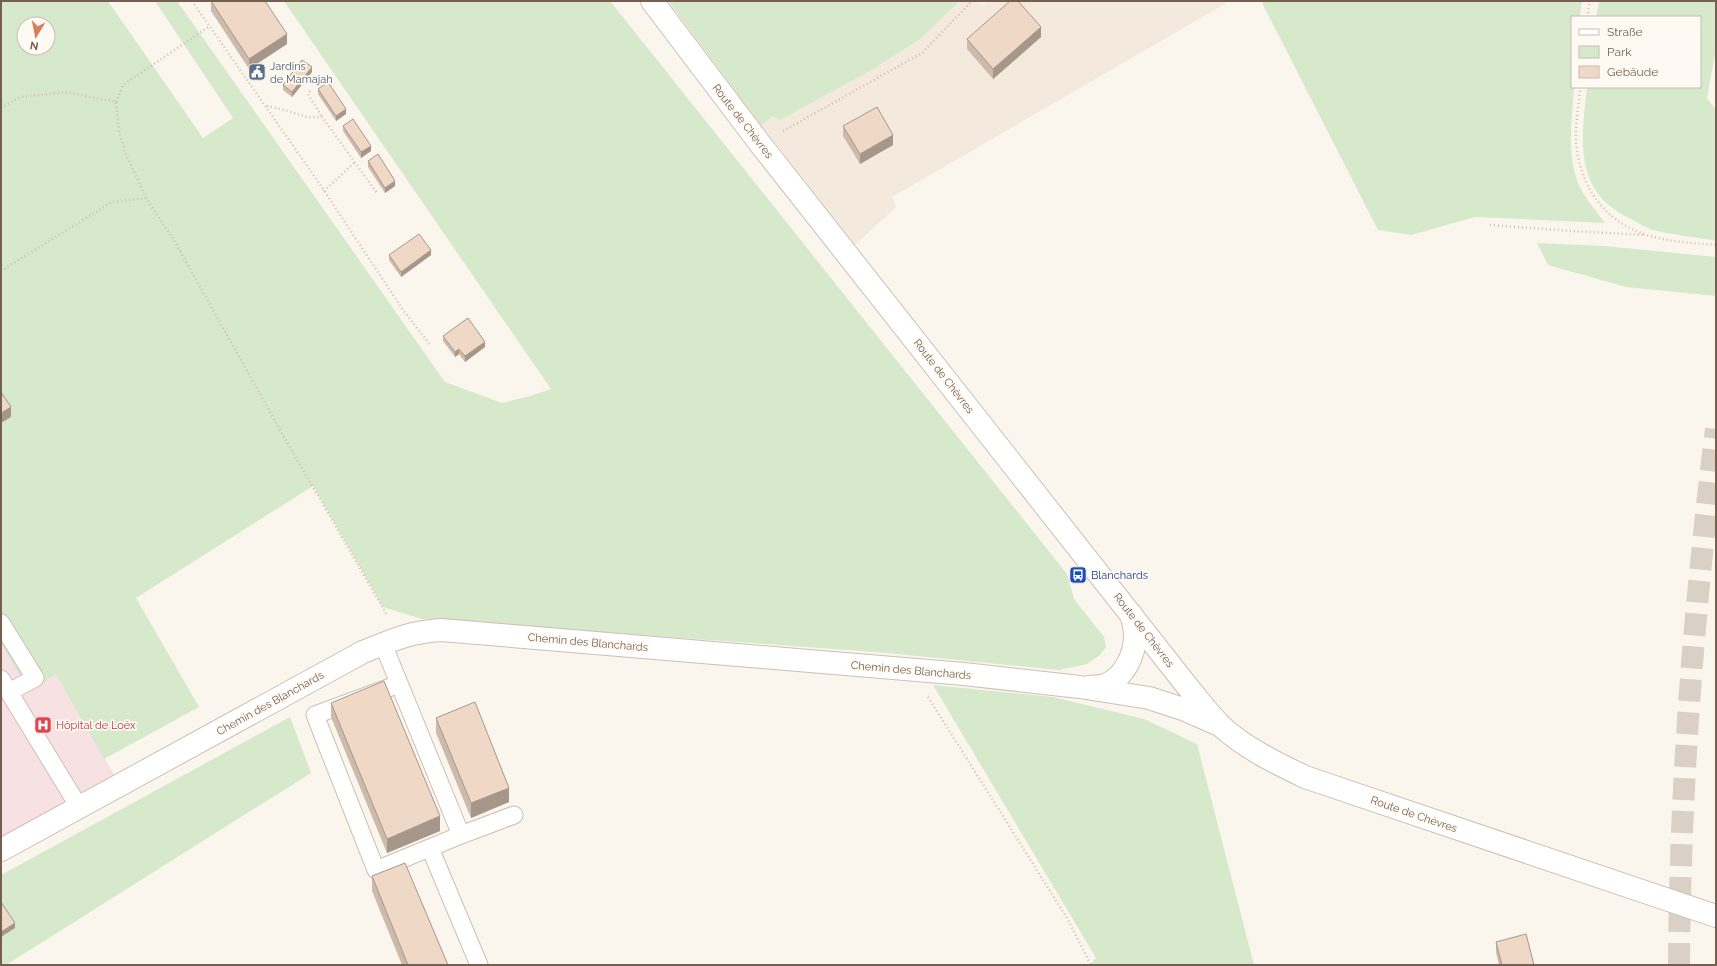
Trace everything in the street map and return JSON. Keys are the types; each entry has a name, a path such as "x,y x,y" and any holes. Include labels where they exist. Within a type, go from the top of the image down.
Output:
{"street":[{"name":"Route de Chèvres","path":"652,1 761,145 1132,614 1187,686 1222,726 1247,746 1276,763 1305,777 1716,916"},
{"path":"1080,687 1104,685 1120,676 1134,647 1135,634 1132,614"},
{"name":"Chemin des Blanchards","path":"1,850 363,652 391,640 418,632 441,630 964,674 1080,687 1149,698 1222,726"}],"lane":[{"path":"1,623 35,678 5,685 79,807"},
{"path":"391,640 399,684 461,835"},
{"path":"399,684 315,715 376,870 514,815"},
{"path":"430,848 478,965"}],"path":[{"path":"192,1 266,106 403,310 431,346"},
{"path":"761,145 922,53 972,1"},
{"path":"1587,16 1590,1"},
{"path":"210,26 124,85 116,102 121,140 146,198 175,242 288,444 391,640"},
{"path":"1580,88 1576,140 1582,174 1597,202 1624,225 1647,235"},
{"path":"310,90 308,94 322,116 377,193"},
{"path":"1,108 20,97 66,92 116,102"},
{"path":"266,106 307,117 322,116"},
{"path":"324,191 355,162"},
{"path":"1,271 112,202 146,198"},
{"path":"1490,225 1647,235 1716,245"},
{"path":"911,670 1067,918 1091,965"}],"shaded area":[{"path":"960,1 976,1 984,5 988,1 1230,1 892,197 896,207 855,245 761,125 773,116 780,120 870,71 920,39"},
{"name":"Hôpital de Loëx","path":"1,644 29,690 56,673 120,785 1,850"}],"green space":[{"path":"1,1 108,1 203,138 233,118 155,1 177,1 445,382 502,403 551,389 284,1 610,1 1067,574 1074,599 1104,637 1106,647 1100,655 1087,664 1059,670 887,653 422,619 383,607 313,486 136,598 199,707 104,759 56,674 29,691 1,644"},
{"path":"668,1 960,1 920,39 870,71 780,120 773,116 761,125"},
{"path":"1261,1 1582,1 1580,16 1571,16 1571,88 1574,88 1571,127 1572,155 1577,181 1583,193 1605,223 1475,217 1411,235 1378,230"},
{"path":"1599,1 1716,1 1716,49 1707,98 1716,110 1716,241 1653,230 1612,208 1599,195 1590,180 1585,163 1583,145 1583,127 1587,88 1701,88 1701,16 1596,16"},
{"path":"1537,243 1604,246 1716,257 1716,296 1626,287 1548,265"},
{"path":"933,685 1053,697 1144,719 1197,744 1254,965 1090,965 1096,958"},
{"path":"290,717 311,773 6,965 1,965 1,937 14,928 1,907 1,875"}],"building":[{"path":"211,1 265,1 287,34 249,59"},
{"path":"1010,1 1018,1 1041,27 993,69 967,39"},
{"path":"302,60 312,67 292,92 283,85"},
{"path":"328,82 346,109 336,116 318,89"},
{"path":"877,107 893,135 860,154 843,126"},
{"path":"353,119 371,146 361,152 343,126"},
{"path":"378,154 395,181 385,188 368,161"},
{"path":"419,234 431,250 401,272 389,255"},
{"path":"468,318 485,342 465,356 459,349 455,352 443,336"},
{"path":"1,392 11,407 1,413"},
{"path":"384,681 440,816 387,839 331,703"},
{"path":"475,702 509,788 471,803 436,718"},
{"path":"405,863 448,965 408,965 372,876"},
{"path":"1,902 15,923 1,932"},
{"path":"1526,934 1534,965 1502,965 1496,942"}],"tunnel":[{"path":"1679,965 1685,763 1701,563 1716,429"}],"place":[{"name":"Jardins de Mamajah","path":"257,72"},
{"name":"Blanchards","path":"1078,575"},
{"name":"Hôpital de Loëx","path":"43,725"}]}
